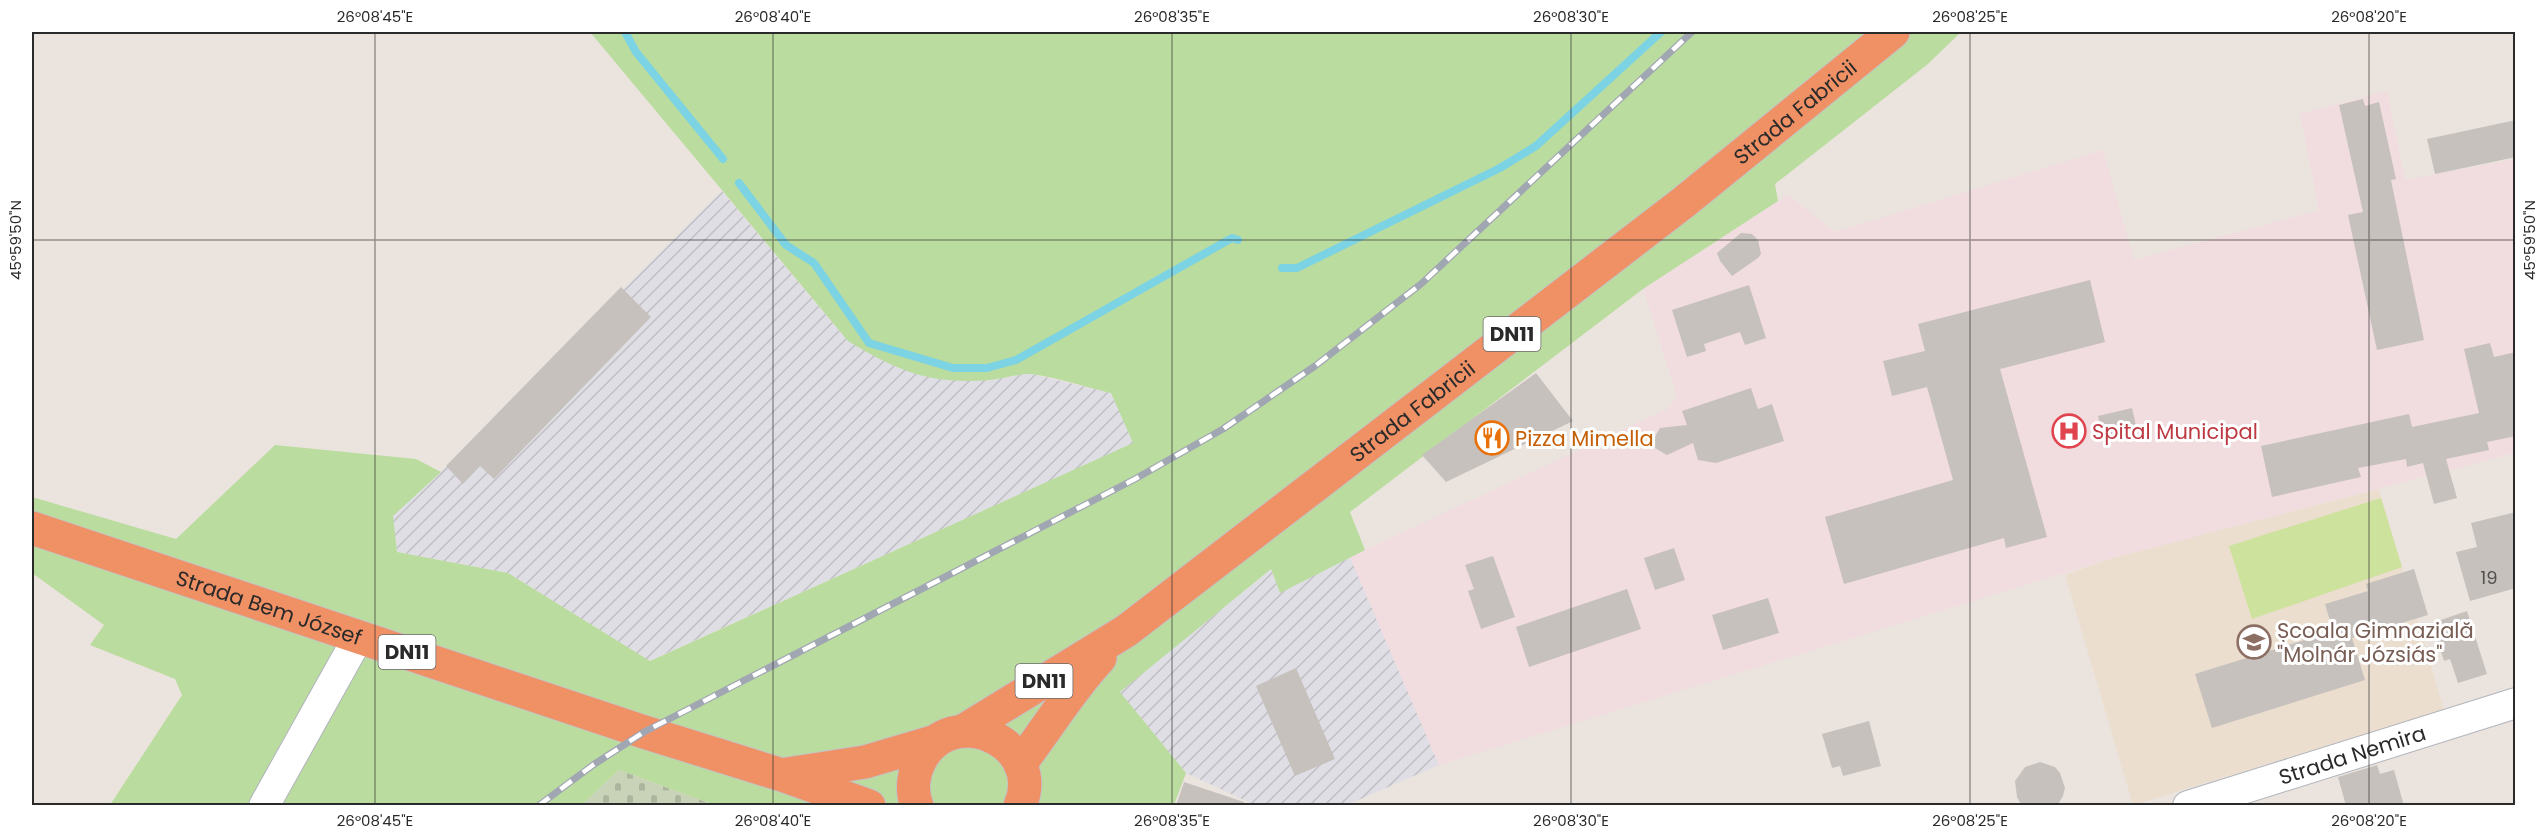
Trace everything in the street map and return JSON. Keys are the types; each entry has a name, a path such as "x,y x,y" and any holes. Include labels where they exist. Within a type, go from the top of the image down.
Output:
{"highway":[{"name":"Strada Fabricii","path":"949,736 1126,631 1684,202 1893,32"},
{"name":"Strada Bem József","path":"32,528 644,732 782,775 869,806"},
{"name":"Strada Fabricii","path":"1020,764 1046,731 1077,682 1126,631"},
{"name":"DN11","path":"917,806 913,785 916,768 923,753 949,736 982,732 1000,740 1014,753 1020,764"},
{"name":"Strada Bem József","path":"782,775 865,762 949,736"},
{"path":"1020,764 1024,785 1020,806"}],"street":[{"path":"264,806 359,636"},
{"name":"Strada Nemira","path":"2188,806 2516,703"}],"shaded area":[{"name":"Spital Municipal","path":"2387,91 2405,180 2515,159 2515,453 2113,558 1439,765 1350,557 1669,408 1677,396 1643,289 1788,195 1835,232 2103,150 2134,260 2319,210 2300,114"},
{"path":"722,191 848,341 991,380 1028,373 1111,393 1134,443 649,661 508,573 397,552 392,516 441,472"},
{"name":"Școala Gimnazială \"Molnár Józsiás\"","path":"2379,489 2444,710 2133,805 2065,575 2113,558"},
{"path":"1350,557 1439,765 1347,805 1255,805 1186,773 1119,692 1271,569 1280,592"}],"green space":[{"path":"590,32 1961,32 1928,64 1775,184 1778,201 1643,289 1350,512 1365,550 1280,593 1271,569 1120,692 1186,773 1174,805 714,805 619,770 582,805 110,805 182,695 175,679 90,645 104,625 32,573 32,497 176,539 275,445 416,459 441,472 393,516 397,552 508,573 650,661 1133,443 1111,393 1034,374 969,381 932,378 899,368 848,341"},
{"path":"2381,498 2402,567 2252,619 2229,546"},
{"path":"619,770 714,805 582,805"}],"building":[{"path":"2363,99 2365,106 2379,102 2396,179 2391,180 2424,340 2377,350 2348,215 2363,212 2339,105"},
{"path":"2516,120 2516,157 2435,174 2427,139"},
{"path":"1741,233 1752,234 1758,240 1761,254 1732,276 1720,261 1717,253"},
{"path":"2090,280 2105,342 2000,369 2047,537 2006,548 2004,538 1844,584 1825,517 1953,480 1927,387 1892,396 1883,361 1925,351 1918,324"},
{"path":"1749,285 1766,338 1745,345 1740,332 1704,344 1706,351 1687,357 1672,310"},
{"path":"621,287 651,317 494,479 480,466 463,484 446,466"},
{"path":"2490,343 2494,357 2516,352 2516,436 2487,442 2489,450 2446,459 2457,498 2434,504 2423,463 2407,467 2406,459 2358,468 2361,477 2272,497 2261,446 2409,414 2412,427 2479,413 2464,349"},
{"name":"Pizza Mimella","path":"1536,373 1573,421 1446,482 1422,455"},
{"path":"1751,388 1758,409 1772,404 1784,441 1716,463 1698,460 1693,443 1667,455 1655,448 1653,440 1660,428 1687,425 1682,411"},
{"path":"2132,408 2137,430 2104,439 2098,416"},
{"path":"2516,512 2516,588 2470,601 2456,552 2477,547 2471,523"},
{"path":"1674,548 1685,580 1655,590 1644,558"},
{"path":"1493,556 1515,617 1481,629 1468,591 1474,589 1465,565"},
{"path":"2414,569 2428,615 2352,638 2365,680 2212,728 2195,674 2333,631 2325,604 2368,591 2366,584"},
{"path":"1627,589 1641,629 1529,667 1516,627"},
{"path":"1768,598 1779,633 1723,650 1712,615"},
{"path":"2467,611 2487,674 2458,683 2450,659 2444,661 2432,623"},
{"path":"1296,668 1335,759 1295,776 1256,686"},
{"path":"1869,721 1881,766 1843,776 1840,766 1832,768 1822,734"},
{"path":"2040,762 2055,767 2060,773 2065,788 2063,796 2057,806 2022,806 2017,797 2015,781 2025,767"},
{"path":"2377,765 2380,774 2394,770 2404,806 2346,806 2338,777"},
{"path":"1184,782 1244,802 1244,806 1176,806"}],"waterway":[{"path":"625,32 636,52 723,159"},
{"path":"1282,268 1297,268 1500,168 1536,146 1661,32"},
{"path":"739,183 786,245 814,263 869,343 953,368 987,368 1016,360 1232,238 1238,240"}],"railway":[{"path":"538,806 593,765 644,732 1135,479 1223,429 1315,366 1421,284 1692,32"}],"place":[{"name":"Spital Municipal","path":"2069,431"},
{"name":"Pizza Mimella","path":"1492,438"},
{"name":"Școala Gimnazială \"Molnár Józsiás\"","path":"2254,642"}]}
